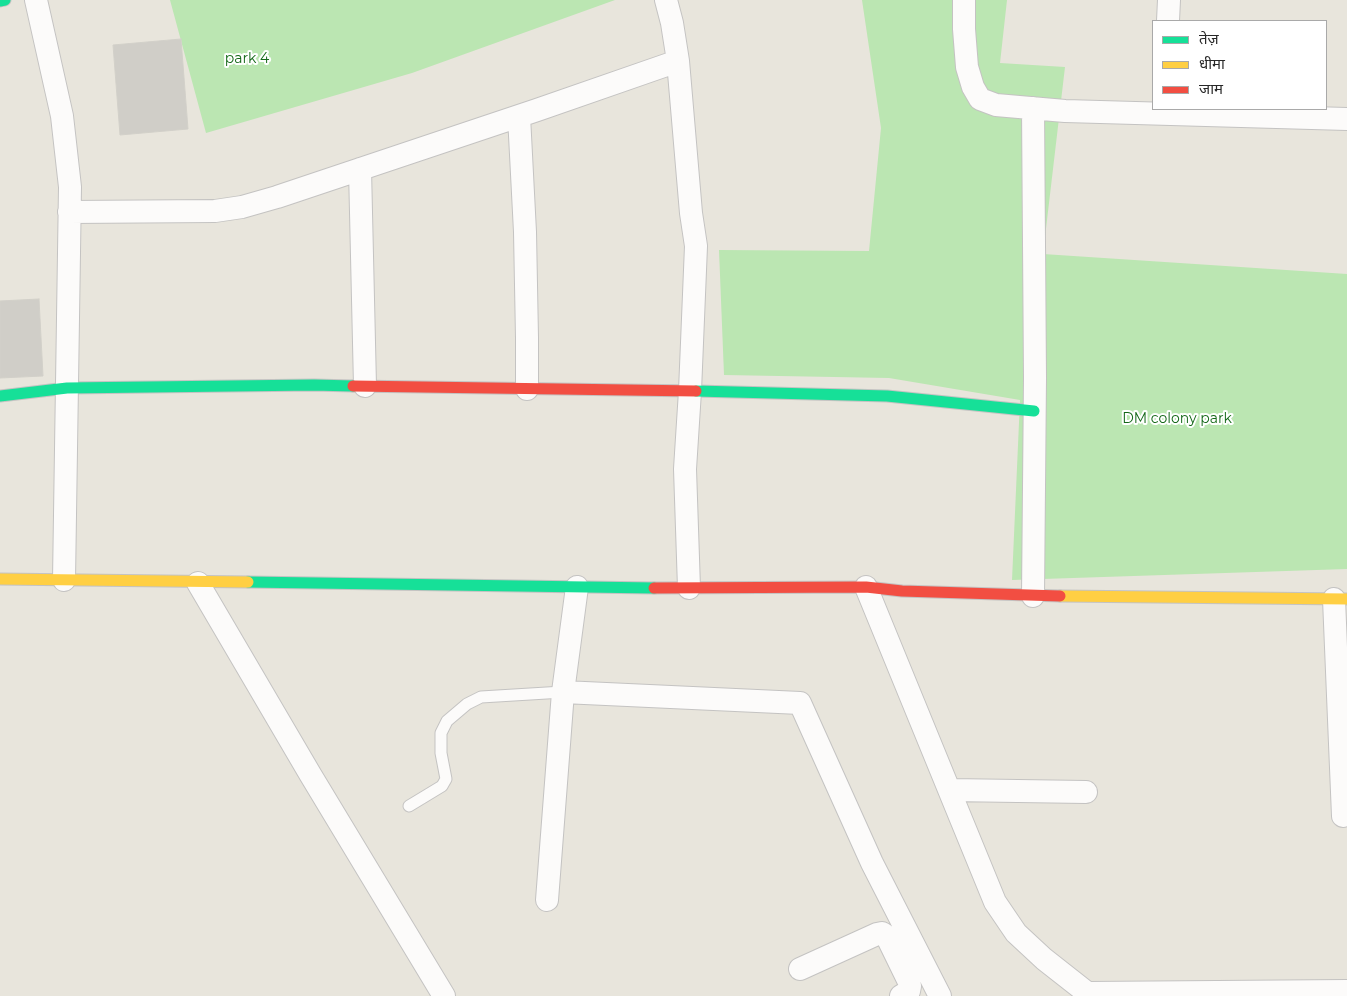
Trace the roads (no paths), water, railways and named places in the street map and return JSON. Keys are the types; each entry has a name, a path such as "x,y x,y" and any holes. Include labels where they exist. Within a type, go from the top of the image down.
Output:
{"street":[{"path":"0,1 5,0"},
{"path":"36,0 62,116 70,187 64,580"},
{"path":"666,0 678,61 691,213 696,246 685,469 689,588"},
{"path":"964,0 967,67 973,88 980,98 996,105 1065,111 1167,111 1347,118"},
{"path":"1168,20 1169,0"},
{"path":"69,212 215,211 242,207 519,116 678,61"},
{"path":"1033,108 1033,596"},
{"path":"519,116 526,232 527,389"},
{"path":"360,169 365,386"},
{"path":"0,396 67,388 314,385 887,396 1034,411"},
{"path":"0,579 576,587 866,587 902,591 1033,596 1340,599 1342,816"},
{"path":"198,583 444,996"},
{"path":"547,900 563,692 576,587"},
{"path":"866,587 996,902 1016,933 1044,959 1089,995 1347,991"},
{"path":"563,692 800,703 872,864 940,996"},
{"path":"950,790 1086,792"},
{"path":"800,969 882,933 886,935 909,982 909,991 901,996"}],"lane":[{"path":"409,806 442,786 446,779 441,753 441,733 447,722 466,704 481,697 563,692"}],"park label":[{"name":"park 4","path":"247,59"},
{"name":"DM colony park","path":"1177,419"}]}
